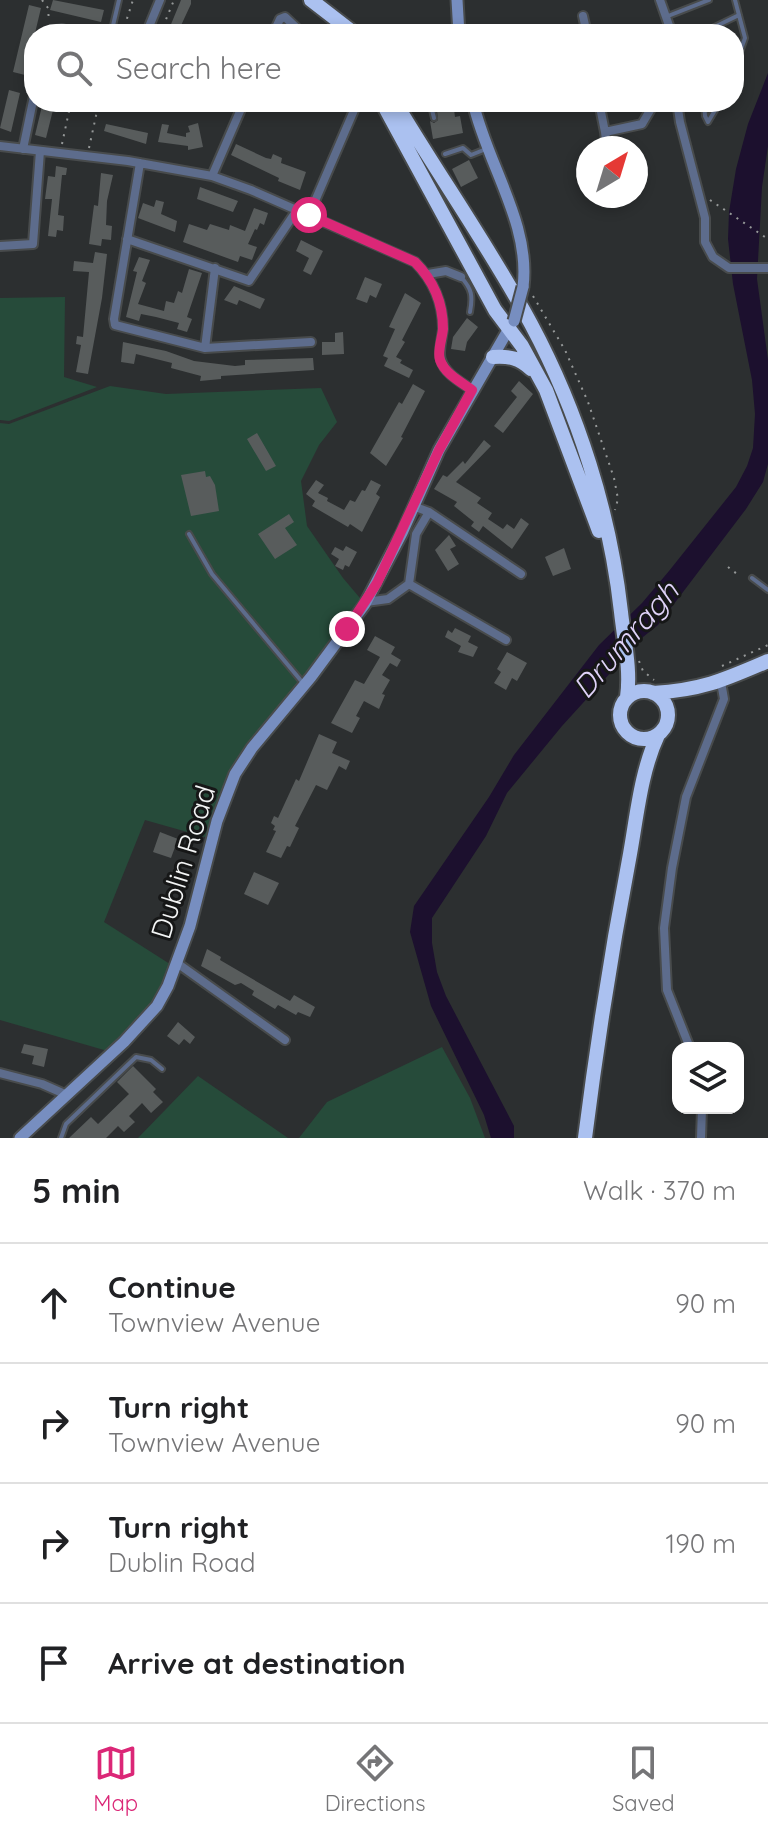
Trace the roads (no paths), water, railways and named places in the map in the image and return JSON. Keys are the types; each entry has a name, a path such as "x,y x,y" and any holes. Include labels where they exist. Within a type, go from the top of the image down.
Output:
{"highway":[{"path":"311,0 337,24"},
{"path":"332,19 340,24"},
{"path":"387,112 492,306 511,325 538,375 615,572"},
{"path":"401,112 542,346 588,462 606,526 631,668 645,690 665,703 668,714 666,726 658,735 647,766 601,1017 585,1138"},
{"path":"493,357 511,356 521,360 538,375"},
{"path":"668,714 689,691 716,676 768,661"},
{"path":"647,766 642,746 624,729 619,711 645,690 689,691"},
{"path":"636,738 649,739 658,735"}],"street":[{"path":"150,24 160,0"},
{"path":"457,0 458,24"},
{"path":"660,0 670,24"},
{"path":"583,16 585,24"},
{"path":"278,24 285,17 292,24"},
{"path":"23,149 31,112"},
{"path":"212,176 240,112"},
{"path":"309,215 353,112"},
{"path":"476,112 486,149"},
{"path":"601,112 606,136"},
{"path":"605,132 642,124 649,112"},
{"path":"678,112 705,218 705,242 718,263 729,268 768,268"},
{"path":"0,146 140,163 212,176 415,262 428,274 441,308 443,329 440,359 450,375 472,390"},
{"name":"Dublin Road","path":"24,1137 157,1006 190,926 217,821 235,774 366,602 439,450 511,325 523,287 525,258 519,230 486,149"},
{"path":"0,246 33,244 40,151"},
{"path":"140,163 115,325 205,348 311,342"},
{"path":"127,239 244,280 253,280 297,210"},
{"path":"205,348 215,268"},
{"path":"428,274 446,271 461,277"},
{"path":"413,506 429,512 521,574"},
{"path":"366,602 388,599 409,584 416,534 429,512"},
{"path":"409,584 506,640"},
{"path":"688,1042 667,990 664,928 686,797 724,699 716,676"},
{"path":"177,963 285,1040"},
{"path":"0,1073 42,1084 67,1095"},
{"path":"701,1138 702,1114"}],"lane":[{"path":"113,24 119,0"},
{"path":"668,16 709,0"},
{"path":"735,0 741,24"},
{"path":"721,24 739,15"},
{"path":"432,112 434,118"},
{"path":"705,112 708,122 714,112"},
{"path":"445,154 463,148 471,155 486,149"},
{"path":"461,277 471,289 470,312"},
{"path":"189,534 212,574 304,685"},
{"path":"752,578 768,590"},
{"path":"61,1138 66,1124 136,1057 151,1060 162,1069"}],"water":[{"name":"Drumragh","path":"768,73 768,146 762,187 757,279 768,360 768,464 763,482 658,625 643,637 562,726 507,793 486,836 432,918 437,972 446,996 514,1126 514,1138 491,1138 484,1115 431,1006 410,932 414,906 514,755 599,645 669,571 736,487 747,466 753,448 755,414 752,380 733,284 728,239 729,212 748,124"}]}
